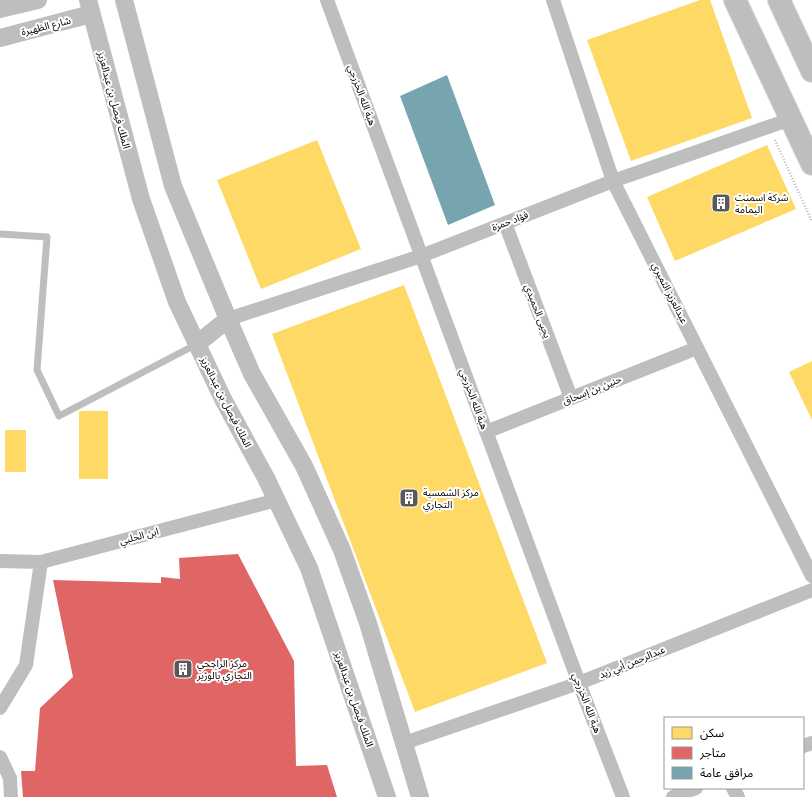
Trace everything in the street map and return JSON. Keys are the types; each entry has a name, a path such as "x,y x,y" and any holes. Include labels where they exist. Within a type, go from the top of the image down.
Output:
{"main road":[{"path":"735,0 812,164"},
{"path":"780,0 812,71"}],"street":[{"path":"0,9 38,0"},
{"path":"124,0 173,186 252,374 304,466 342,550 368,622 420,797"},
{"name":"هبة الله الخزرجي","path":"326,0 579,683 623,797"},
{"name":"عبدالعزيز الثميري","path":"553,0 613,181 812,576"},
{"name":"شارع الظهيرة","path":"0,38 89,7"},
{"name":"الملك فيصل بن عبدالعزيز","path":"89,7 141,199 177,302 223,399 266,478 309,568 387,797"},
{"name":"فؤاد حمزة","path":"228,319 421,256 613,181 791,119"},
{"name":"يحيى الحميدي","path":"505,223 571,398"},
{"path":"197,344 228,319"},
{"name":"حنين بن إسحاق","path":"486,432 697,348"},
{"name":"ابن الحلبي","path":"0,561 41,562 277,500"},
{"path":"0,708 26,665 41,562"},
{"name":"عبدالرحمن أبي زيد","path":"404,743 579,683 812,590"},
{"path":"0,757 10,778 11,797"},
{"path":"673,797 693,789"}],"lane":[{"path":"0,234 47,237 37,370 59,416 197,344"}],"path":[{"path":"769,127 812,222"}],"building: سكن":[{"path":"700,0 710,0 752,118 631,161 587,40"},
{"path":"317,140 361,249 261,289 217,180"},
{"name":"شركة اسمنت اليمامة","path":"767,145 796,209 675,261 647,197"},
{"name":"مركز الشمسية التجاري","path":"404,285 547,663 415,712 272,334"},
{"path":"812,361 812,420 789,372"},
{"path":"79,411 108,411 108,479 79,479"},
{"path":"5,430 26,430 26,472 5,472"}],"building: متاجر":[{"name":"مركز الراجحي التجاري بالوزير","path":"238,554 294,661 296,766 327,765 337,797 23,797 21,771 35,771 40,708 73,677 53,580 161,583 161,577 180,579 179,558"}],"building: مرافق عامة":[{"path":"447,75 495,205 448,225 400,96"}],"place":[{"name":"شركة اسمنت اليمامة","path":"721,203"},
{"name":"مركز الشمسية التجاري","path":"409,498"},
{"name":"مركز الراجحي التجاري بالوزير","path":"183,669"}]}
